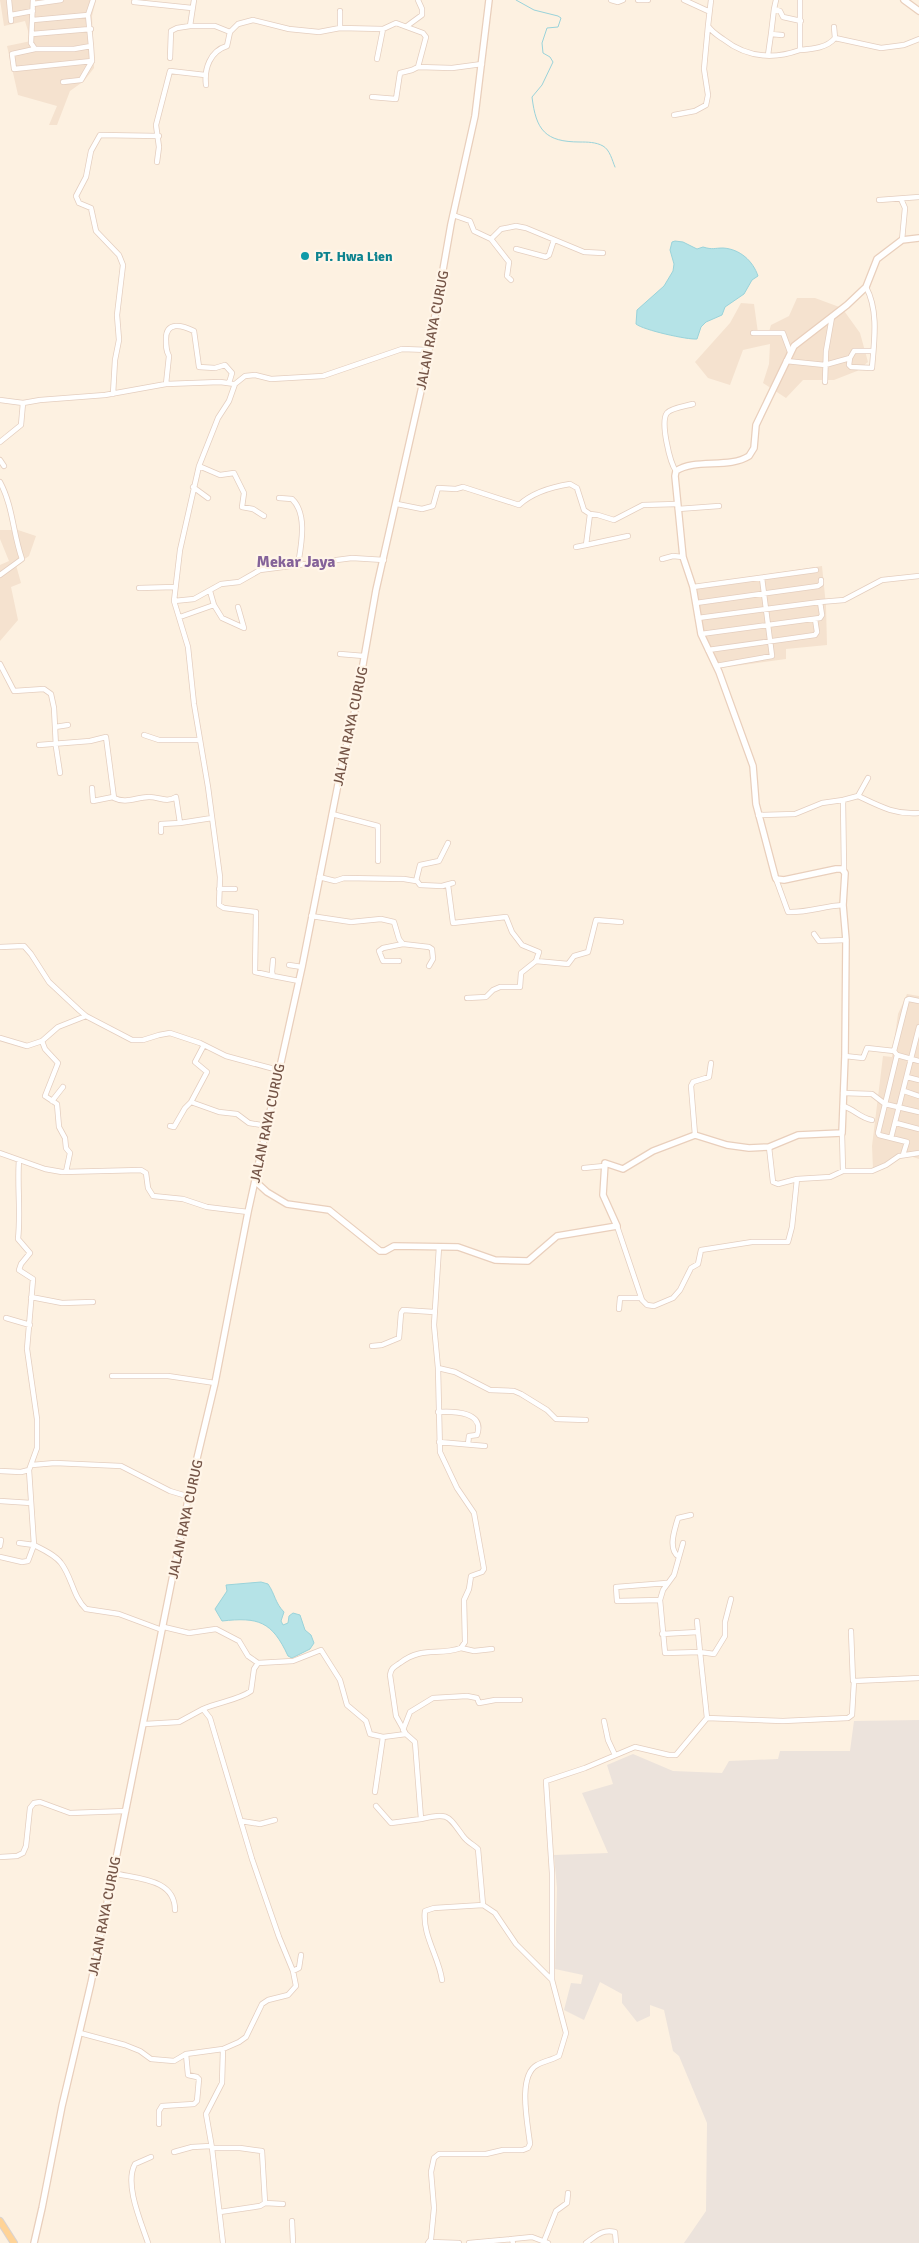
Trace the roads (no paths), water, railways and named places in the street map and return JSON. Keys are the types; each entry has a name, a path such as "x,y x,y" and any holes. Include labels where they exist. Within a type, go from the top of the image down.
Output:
{"main road":[{"path":"0,2221 14,2243"}],"street":[{"path":"9,0 11,21"},
{"path":"35,50 31,42 33,2 61,0"},
{"path":"63,82 81,80 92,61 91,29 88,15 93,0"},
{"path":"190,26 194,0"},
{"path":"408,26 422,15 422,9 418,0"},
{"name":"JALAN RAYA CURUG","path":"34,2243 145,1724 190,1497 216,1383 248,1212 302,967 332,814 355,710 364,656 429,350 453,215 475,116 489,0"},
{"path":"611,0 618,2 623,0"},
{"path":"638,0 648,0"},
{"path":"684,0 708,11"},
{"path":"674,115 695,111 706,105 708,95 704,69 708,11 711,0"},
{"path":"768,55 776,0"},
{"path":"800,0 800,50"},
{"path":"904,0 919,11"},
{"path":"134,2 192,8"},
{"path":"774,9 780,10 783,17 801,21"},
{"path":"340,11 340,28"},
{"path":"11,15 33,12"},
{"path":"33,20 88,15"},
{"path":"206,86 207,64 220,49 227,46 230,32 238,24 253,20 281,27 315,32 340,28 383,29 394,23 408,26 423,32 426,36 418,67"},
{"path":"170,58 171,31 177,28 215,26 230,32"},
{"path":"708,26 713,32 738,50 746,53 768,55 814,49 832,42 836,38"},
{"path":"834,27 836,38"},
{"path":"32,34 91,29"},
{"path":"377,59 383,29"},
{"path":"771,34 782,35"},
{"path":"836,38 881,48 904,45 919,39"},
{"path":"91,46 35,50 12,54 14,69 92,61"},
{"path":"372,97 396,99 400,73 418,67 452,68 482,64"},
{"path":"157,162 159,136 156,125 170,70 205,75"},
{"path":"113,394 115,360 119,340 117,316 123,265 119,255 96,231 91,208 79,202 76,196 86,177 91,151 100,135 159,136"},
{"path":"879,200 919,197"},
{"path":"901,199 905,208 902,240"},
{"path":"453,215 470,221 474,231 491,239 509,263 507,276 511,280"},
{"path":"491,239 501,229 511,226 526,228 584,252 603,252"},
{"path":"676,471 685,467 739,460 750,456 754,448 756,425 790,352 866,287 875,261 902,240 919,238"},
{"path":"516,249 546,257 549,255 554,240"},
{"path":"866,287 872,302 873,351 871,369 850,366 850,358 853,352 873,351"},
{"path":"825,382 825,365 832,317"},
{"path":"166,384 169,356 166,352 166,332 169,328 174,327 194,331 199,367 214,368 225,366 232,373 229,383"},
{"path":"753,333 783,333 790,352"},
{"path":"299,981 255,973 256,912 221,907 220,877 188,647 174,602 193,487 199,466 218,418 229,401 235,384 248,375 271,379 323,376 402,349 429,350"},
{"path":"786,361 825,365 850,358"},
{"path":"0,400 23,404 40,400 113,394 166,384 235,384"},
{"path":"0,442 21,425 23,404"},
{"path":"693,404 666,414 666,441 671,465 676,471 675,485 683,557 693,587 701,634 716,666 750,756 753,766 758,815 786,909 789,913 806,913 819,908 843,905"},
{"path":"0,460 4,466"},
{"path":"199,466 220,475 234,473 244,493 242,507 253,509 264,516"},
{"path":"0,482 8,501 15,542 22,559 0,575"},
{"path":"396,504 426,509 432,506 438,488 456,490 464,487 492,498 519,505 535,493 570,484 577,488 585,511 614,520 643,505 678,507 719,506"},
{"path":"193,487 208,498"},
{"path":"278,498 292,499 298,505 302,534 298,565"},
{"path":"586,545 590,514"},
{"path":"576,547 628,536"},
{"path":"662,559 672,556 683,557"},
{"path":"174,602 194,599 221,584 240,582 256,571 352,558 384,560"},
{"path":"693,587 816,570"},
{"path":"698,618 844,600 882,580 919,576"},
{"path":"716,666 772,656 762,578"},
{"path":"696,603 820,586 821,580"},
{"path":"138,588 175,587"},
{"path":"210,591 214,605 222,618 244,628 238,607"},
{"path":"701,634 815,619 822,616 820,602"},
{"path":"180,617 214,605"},
{"path":"708,650 816,635 815,619"},
{"path":"340,654 364,656"},
{"path":"0,664 16,692 42,689 49,692 54,704 60,773"},
{"path":"55,727 68,725"},
{"path":"144,735 160,740 200,740"},
{"path":"39,745 106,737 113,797"},
{"path":"858,796 868,778"},
{"path":"92,788 94,802 113,797 126,801 150,797 167,800 176,797 180,823"},
{"path":"758,815 795,814 822,804 858,796 889,811 903,814 919,813"},
{"path":"842,1171 846,940 843,905 843,800"},
{"path":"332,814 378,826 378,861"},
{"path":"161,832 161,824 212,818"},
{"path":"417,881 420,865 439,861 448,843"},
{"path":"776,879 784,880 829,870 844,870"},
{"path":"319,878 334,881 344,878 417,881 420,885 448,885 453,883"},
{"path":"448,885 453,923 506,917 512,932 522,945 539,951 536,961 521,973 520,987 500,988 493,990 486,997 467,998"},
{"path":"219,889 235,889"},
{"path":"311,916 351,922 381,919 392,921 396,924 399,939 403,944"},
{"path":"536,961 568,964 574,956 588,952 596,920 621,922"},
{"path":"814,934 819,941 846,940"},
{"path":"400,961 383,961 379,951 403,944 432,948 433,959 429,966"},
{"path":"0,947 21,945 26,947 49,982 86,1016 132,1040 143,1040 159,1034 170,1034 204,1045 226,1056 278,1070"},
{"path":"273,960 273,976"},
{"path":"289,964 302,967"},
{"path":"904,1155 908,1143 878,1134 907,1000 919,1001"},
{"path":"0,1038 27,1046 42,1041 58,1027 86,1016"},
{"path":"891,1138 918,1039 919,1027"},
{"path":"42,1041 45,1049 58,1063 45,1096 58,1108 59,1127 66,1148 70,1153 66,1172"},
{"path":"170,1126 174,1127 185,1108 192,1102 207,1072 196,1062 204,1045"},
{"path":"845,1056 864,1057 867,1048 895,1053 919,1061"},
{"path":"695,1135 691,1086 693,1082 710,1076 711,1063"},
{"path":"907,1077 919,1080"},
{"path":"52,1101 63,1087"},
{"path":"904,1091 919,1096"},
{"path":"843,1093 872,1094 885,1104 919,1112"},
{"path":"192,1102 219,1112 237,1114 250,1123 267,1126"},
{"path":"843,1106 851,1109 860,1117 872,1120"},
{"path":"896,1123 919,1129"},
{"path":"584,1168 604,1166 606,1163 617,1168 625,1168 653,1151 695,1135 735,1147 769,1147 798,1136 842,1133"},
{"path":"769,1147 774,1183 797,1179 830,1177 842,1171 872,1171 904,1155 919,1153"},
{"path":"0,1153 44,1169 66,1172 142,1170 146,1173 148,1188 154,1196 183,1199 207,1207 248,1212"},
{"path":"0,1557 26,1562 34,1545 31,1467 37,1448 38,1432 27,1350 33,1278 19,1270 21,1264 30,1253 18,1239 20,1220 19,1160"},
{"path":"604,1166 603,1195 641,1298 644,1303 650,1306 673,1298 686,1280 690,1268 698,1264 700,1250 752,1242 788,1242 792,1227 797,1179"},
{"path":"255,1181 287,1204 329,1210 380,1251 396,1246 461,1247 495,1260 528,1261 557,1236 616,1226"},
{"path":"439,1247 434,1312 434,1346 438,1368 439,1442 443,1458 458,1488 474,1513 484,1571 471,1576 469,1589 464,1600 465,1642 461,1648"},
{"path":"31,1297 62,1303 92,1302"},
{"path":"620,1309 620,1298 641,1298"},
{"path":"372,1346 382,1345 398,1338 403,1310 434,1312"},
{"path":"6,1318 30,1325"},
{"path":"438,1368 455,1372 490,1390 514,1391 521,1394 547,1410 556,1419 586,1420"},
{"path":"112,1376 168,1376 216,1383"},
{"path":"438,1412 452,1412 475,1418 478,1421 477,1435 469,1436 468,1444"},
{"path":"439,1442 485,1446"},
{"path":"0,1471 22,1472 31,1467 55,1463 121,1466 170,1491 190,1497"},
{"path":"0,1501 31,1504"},
{"path":"679,1557 673,1549 677,1520 680,1516 691,1515"},
{"path":"0,1546 1,1540"},
{"path":"18,1542 34,1545 56,1557 63,1564 79,1601 86,1610 119,1614 163,1629 189,1633 216,1628 239,1641 248,1656 258,1662 293,1661 321,1650 340,1680 347,1705 366,1721 370,1734 382,1736 404,1732"},
{"path":"683,1543 674,1575 667,1583 660,1600 664,1652 714,1654 724,1638 725,1622 731,1600"},
{"path":"660,1600 617,1602 616,1587 618,1585 667,1583"},
{"path":"459,2243 429,2242 434,2208 431,2172 436,2155 486,2154 503,2150 523,2150 530,2146 526,2093 528,2077 537,2065 559,2056 566,2033 552,1980 552,1873 545,1783 635,1747 669,1755 676,1754 707,1718 697,1622"},
{"path":"662,1634 698,1632"},
{"path":"707,1718 783,1721 848,1718 852,1715 851,1632"},
{"path":"421,1819 415,1743 404,1732 396,1716 390,1675 392,1669 405,1658 419,1653 461,1648 474,1651 492,1650"},
{"path":"145,1724 178,1722 226,1699 245,1695 251,1691 254,1670 258,1662"},
{"path":"853,1681 919,1678"},
{"path":"404,1732 410,1712 435,1697 467,1696 477,1698 479,1703 495,1700 520,1700"},
{"path":"80,2033 125,2045 155,2060 174,2061 186,2054 223,2049 239,2042 246,2037 262,2004 268,2000 288,1995 293,1991 296,1980 294,1971 276,1929 252,1859 217,1735 210,1718 203,1709"},
{"path":"604,1721 608,1740 615,1755"},
{"path":"375,1792 382,1736"},
{"path":"0,1856 16,1856 23,1853 26,1846 30,1808 34,1803 40,1802 70,1813 126,1811"},
{"path":"376,1806 391,1823 451,1818 465,1838 478,1849 482,1905"},
{"path":"242,1821 260,1824 275,1820"},
{"path":"113,1873 163,1886 173,1896 175,1910"},
{"path":"442,1980 438,1961 427,1934 426,1911 434,1908 482,1905 495,1913 516,1944 552,1980"},
{"path":"294,1971 299,1968 301,1954"},
{"path":"223,2049 221,2086 206,2114 212,2147 223,2243"},
{"path":"159,2124 159,2111 162,2106 194,2104 197,2101 198,2079 188,2075 186,2054"},
{"path":"174,2152 192,2147 240,2148 262,2151 265,2203"},
{"path":"148,2243 134,2202 132,2176 135,2164 151,2157"},
{"path":"469,2243 512,2241 532,2237 546,2242 556,2211 567,2203 568,2193"},
{"path":"220,2212 260,2206 265,2203 283,2204"},
{"path":"292,2221 293,2243"},
{"path":"586,2243 608,2231 616,2235 616,2243"}],"water":[{"path":"672,242 683,242 697,249 703,247 711,249 723,248 740,253 753,265 758,276 752,280 744,294 725,307 722,315 706,322 701,327 697,339 666,334 636,324 637,310 664,286 673,271 674,264 670,250"},
{"path":"261,1582 268,1584 284,1612 281,1621 283,1625 288,1623 289,1616 293,1613 300,1615 305,1630 311,1635 314,1643 310,1649 292,1658 288,1656 270,1628 254,1621 222,1621 215,1609 227,1591 226,1585"}],"waterway":[{"path":"516,0 534,10 561,18 558,27 547,28 542,43 543,53 550,57 553,62 542,85 532,97 536,118 540,126 544,132 558,140 592,142 603,146 609,153 615,167"}],"place":[{"name":"PT. Hwa Lien","path":"305,256"}],"district":[{"name":"Mekar Jaya","path":"296,561"}]}
